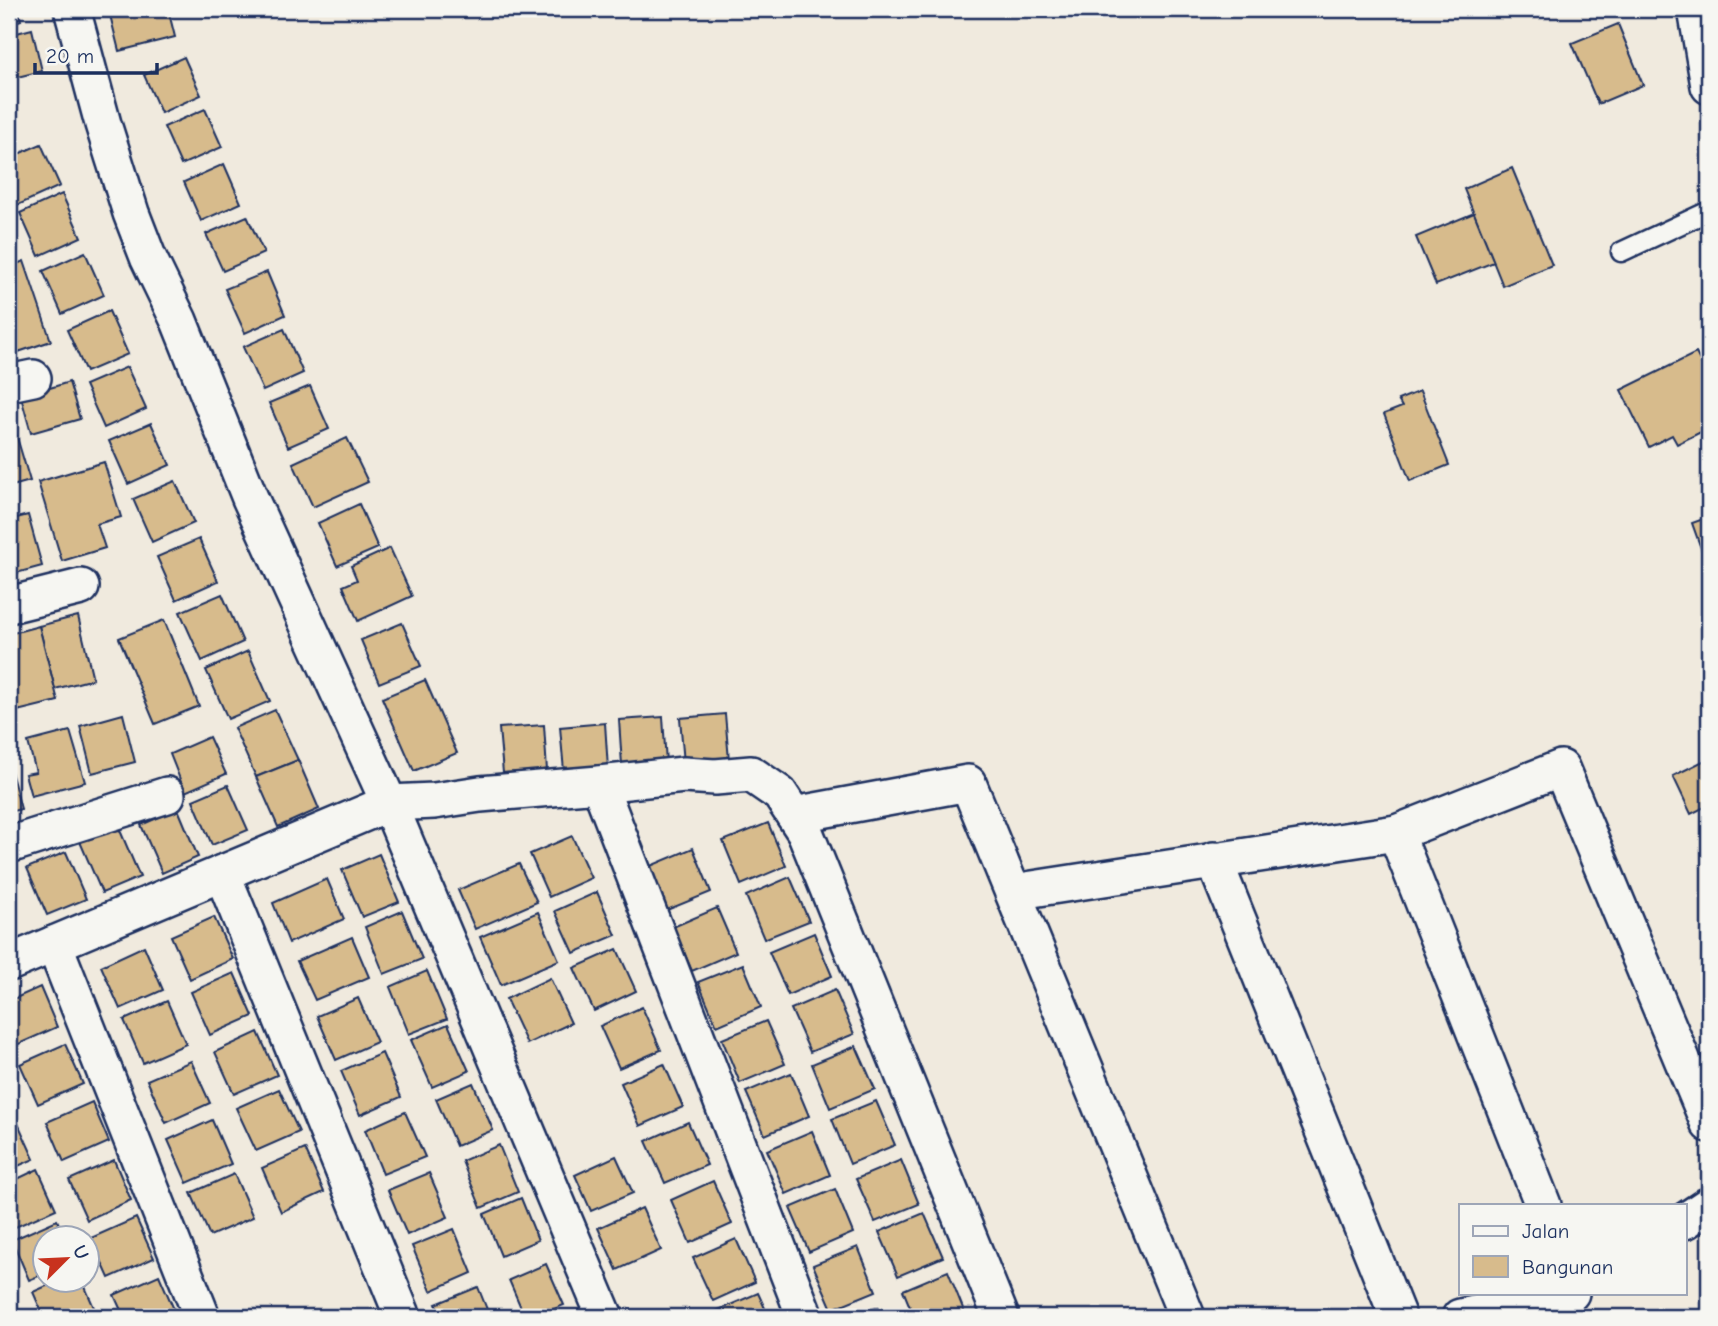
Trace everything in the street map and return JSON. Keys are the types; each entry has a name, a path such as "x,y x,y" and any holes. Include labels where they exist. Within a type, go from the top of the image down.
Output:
{"street":[{"path":"72,9 107,137 148,257 179,321 250,498 389,803 605,1317"},
{"path":"1696,9 1709,86"},
{"path":"9,606 82,587"},
{"path":"1013,892 1396,832 1560,768 1709,1124"},
{"path":"9,964 389,803 684,775 715,777 751,774 780,793 805,832 1001,1317"},
{"path":"794,815 968,783 1187,1317"},
{"path":"599,785 805,1317"},
{"path":"9,845 167,795"},
{"path":"1396,832 1543,1204"},
{"path":"1214,860 1398,1317"},
{"path":"222,873 403,1317"},
{"path":"54,944 202,1317"},
{"path":"1686,1220 1709,1205"},
{"path":"1460,1317 1507,1312 1568,1294"}],"lane":[{"path":"1621,252 1709,211"}],"building":[{"path":"9,9 18,9 21,20 9,24"},
{"path":"137,9 168,9 175,37 119,51 110,15"},
{"path":"1618,24 1643,85 1598,104 1572,43"},
{"path":"32,29 42,71 9,79 9,35"},
{"path":"184,57 201,95 161,113 144,75"},
{"path":"205,109 222,147 181,165 164,127"},
{"path":"41,144 60,186 18,205 9,183 9,158"},
{"path":"224,164 241,203 201,221 184,182"},
{"path":"1512,168 1552,265 1503,286 1464,189"},
{"path":"62,194 81,237 39,256 20,213"},
{"path":"1474,213 1494,262 1436,285 1416,237"},
{"path":"247,216 264,253 223,271 206,234"},
{"path":"85,252 104,295 62,314 43,271"},
{"path":"24,261 51,341 9,355 9,267"},
{"path":"267,272 285,315 245,333 225,289"},
{"path":"109,311 128,354 86,372 67,330"},
{"path":"284,329 303,373 263,391 243,347"},
{"path":"1696,353 1709,379 1709,416 1703,419 1707,429 1677,444 1672,435 1649,447 1621,390"},
{"path":"127,367 146,409 104,428 85,385"},
{"path":"69,382 80,419 31,433 21,397"},
{"path":"310,386 329,429 288,447 269,403"},
{"path":"1420,391 1449,465 1410,481 1384,414 1402,407 1398,400"},
{"path":"9,415 30,481 9,487"},
{"path":"151,423 170,465 128,484 109,441"},
{"path":"347,438 368,482 313,507 293,463"},
{"path":"104,462 121,517 97,524 105,548 62,561 38,482"},
{"path":"175,481 194,523 152,542 133,499"},
{"path":"359,504 378,548 337,566 318,523"},
{"path":"28,515 42,566 9,575 9,520"},
{"path":"1709,517 1709,571 1692,523"},
{"path":"199,539 218,581 176,600 157,557"},
{"path":"390,548 412,596 358,621 343,586 357,580 351,566"},
{"path":"222,594 243,642 202,661 180,612"},
{"path":"78,616 93,679 55,689 39,626"},
{"path":"164,620 199,706 155,724 119,638"},
{"path":"402,623 421,666 379,683 361,640"},
{"path":"39,626 58,701 9,713 9,634"},
{"path":"248,651 270,701 228,719 206,670"},
{"path":"425,680 457,753 414,771 382,698"},
{"path":"275,710 298,760 256,777 234,728"},
{"path":"123,714 135,762 92,773 80,726"},
{"path":"725,714 729,760 684,763 680,718"},
{"path":"663,717 666,763 622,765 619,720"},
{"path":"605,723 608,769 564,771 560,727"},
{"path":"544,725 547,771 503,773 499,728"},
{"path":"70,731 85,782 31,796 25,774 36,772 28,742"},
{"path":"209,737 226,774 185,792 170,754"},
{"path":"1709,758 1709,805 1691,814 1673,776"},
{"path":"298,760 319,809 278,827 256,777"},
{"path":"9,764 21,809 9,812"},
{"path":"228,785 248,830 212,845 193,800"},
{"path":"178,809 198,857 162,873 141,825"},
{"path":"116,821 140,877 102,893 78,837"},
{"path":"768,823 786,866 741,885 723,841"},
{"path":"572,836 591,878 549,897 530,854"},
{"path":"693,848 711,892 667,910 648,867"},
{"path":"66,852 86,899 47,915 27,868"},
{"path":"379,854 399,902 362,917 342,870"},
{"path":"519,864 537,902 475,929 458,890"},
{"path":"790,877 809,921 764,939 746,896"},
{"path":"327,879 344,919 289,943 273,903"},
{"path":"597,892 616,935 574,953 555,911"},
{"path":"9,895 16,910 9,913"},
{"path":"717,908 736,952 692,971 673,927"},
{"path":"402,911 422,959 384,974 365,927"},
{"path":"538,912 559,960 501,985 480,937"},
{"path":"214,917 233,959 190,979 171,936"},
{"path":"814,933 832,976 788,995 769,952"},
{"path":"352,937 369,977 315,1000 297,961"},
{"path":"144,946 163,990 120,1009 101,966"},
{"path":"617,949 636,991 594,1011 574,968"},
{"path":"743,964 761,1007 717,1026 698,982"},
{"path":"427,971 447,1019 409,1034 390,987"},
{"path":"234,973 253,1016 210,1035 191,992"},
{"path":"550,978 571,1023 527,1044 506,999"},
{"path":"40,987 57,1027 12,1047 9,1040 9,1001"},
{"path":"835,990 854,1034 810,1052 791,1009"},
{"path":"358,998 377,1042 336,1060 317,1016"},
{"path":"167,1001 186,1044 143,1063 124,1020"},
{"path":"642,1007 661,1050 619,1068 600,1026"},
{"path":"766,1021 785,1064 740,1083 722,1039"},
{"path":"448,1024 469,1071 432,1087 411,1040"},
{"path":"258,1032 277,1075 234,1094 215,1052"},
{"path":"65,1044 83,1084 38,1104 20,1064"},
{"path":"856,1046 875,1089 830,1108 812,1064"},
{"path":"382,1053 401,1097 360,1115 341,1071"},
{"path":"191,1061 210,1103 166,1123 147,1080"},
{"path":"664,1064 683,1107 640,1126 621,1083"},
{"path":"791,1073 809,1116 765,1135 746,1092"},
{"path":"473,1083 493,1130 456,1146 436,1099"},
{"path":"279,1089 299,1132 256,1151 236,1108"},
{"path":"876,1101 895,1145 850,1164 832,1119"},
{"path":"92,1102 109,1142 64,1162 47,1122"},
{"path":"405,1112 425,1157 383,1174 365,1130"},
{"path":"16,1119 34,1159 9,1170 9,1123"},
{"path":"212,1120 231,1164 187,1183 168,1140"},
{"path":"688,1122 707,1165 665,1183 646,1141"},
{"path":"812,1131 830,1175 786,1194 767,1150"},
{"path":"499,1145 518,1192 481,1208 462,1161"},
{"path":"305,1149 324,1192 281,1212 262,1168"},
{"path":"616,1156 633,1193 591,1211 575,1175"},
{"path":"114,1160 131,1200 87,1220 69,1180"},
{"path":"901,1160 919,1204 875,1222 856,1179"},
{"path":"38,1169 56,1209 11,1229 9,1183"},
{"path":"429,1173 448,1217 407,1235 388,1190"},
{"path":"234,1174 253,1217 210,1236 191,1193"},
{"path":"713,1181 732,1224 690,1243 671,1200"},
{"path":"835,1189 853,1233 809,1252 790,1208"},
{"path":"521,1198 538,1240 501,1256 484,1214"},
{"path":"642,1208 661,1250 617,1270 598,1228"},
{"path":"924,1213 943,1257 898,1276 879,1232"},
{"path":"136,1218 154,1258 109,1278 102,1262 102,1233"},
{"path":"454,1229 472,1273 431,1291 412,1246"},
{"path":"32,1231 32,1279 29,1280 12,1240"},
{"path":"736,1239 755,1282 713,1301 693,1258"},
{"path":"858,1247 876,1291 832,1309 813,1265"},
{"path":"546,1264 564,1305 534,1317 525,1317 509,1280"},
{"path":"948,1271 966,1316 914,1317 903,1290"},
{"path":"159,1275 176,1314 170,1317 124,1317 114,1295"},
{"path":"478,1287 490,1317 442,1317 436,1304"},
{"path":"758,1293 769,1317 719,1317 716,1311"},
{"path":"34,1294 88,1294 96,1312 85,1317 44,1317"},
{"path":"878,1307 883,1317 853,1317"}]}
